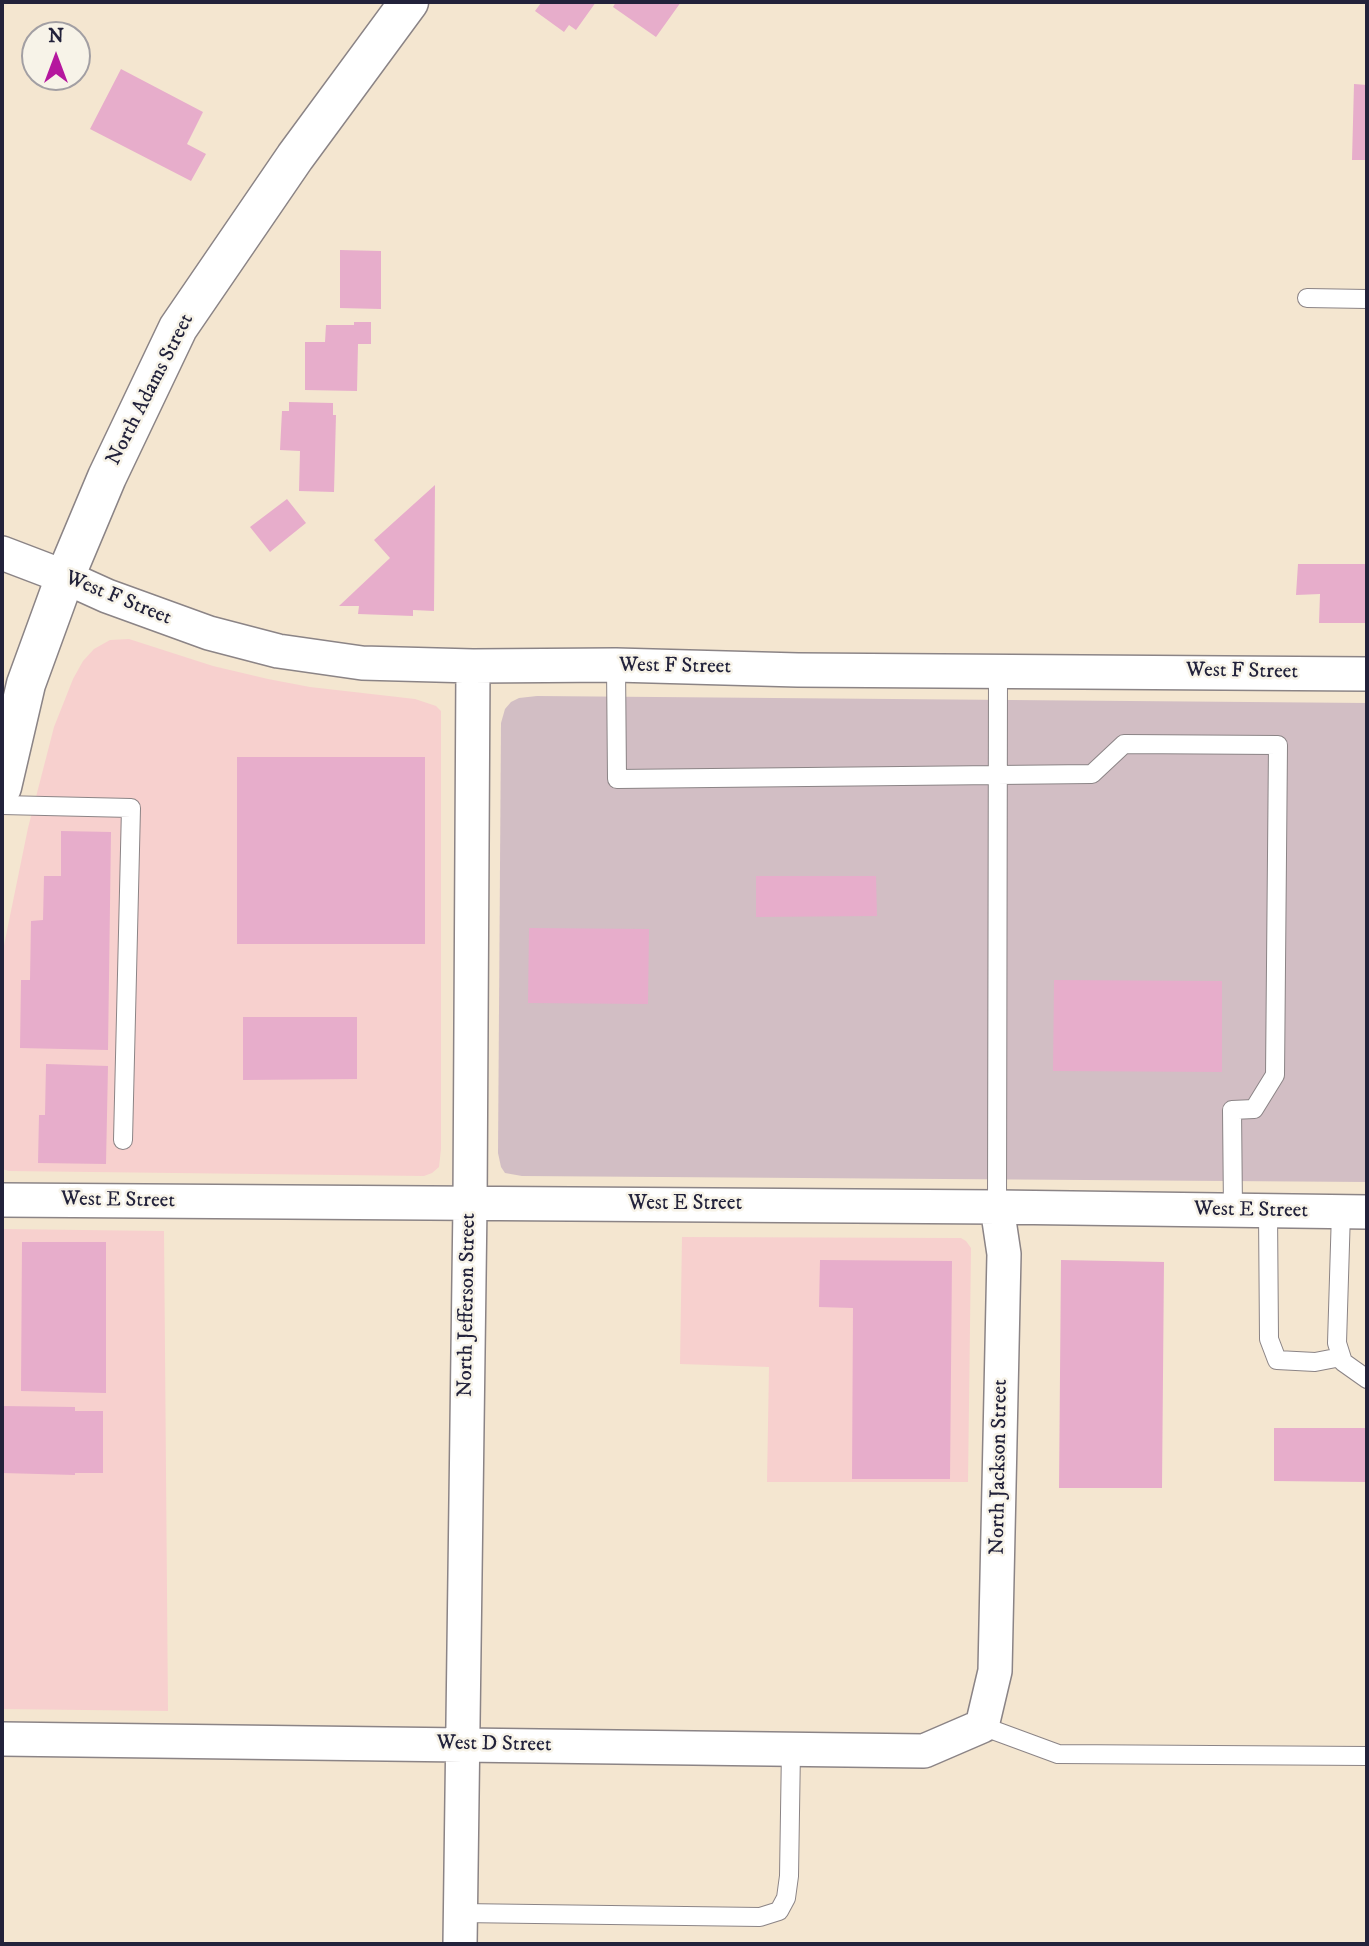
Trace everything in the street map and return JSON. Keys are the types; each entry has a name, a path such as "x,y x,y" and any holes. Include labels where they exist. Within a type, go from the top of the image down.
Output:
{"street":[{"name":"North Adams Street","path":"2,787 26,684 65,577 107,477 178,328 295,157 409,2"},
{"name":"West F Street","path":"2,553 179,623 278,651 362,663 798,670 1367,674"},
{"name":"North Jefferson Street","path":"460,1928 470,1204 472,666"},
{"name":"West E Street","path":"2,1200 1354,1212"},
{"name":"North Jackson Street","path":"982,1726 995,1671 1004,1254 997,1207"},
{"name":"West D Street","path":"2,1739 924,1751 982,1726"}],"lane":[{"path":"1307,298 1367,299"},
{"path":"616,665 617,779 1092,774 1124,744 1278,745 1275,1076 1254,1109 1232,1110 1233,1210"},
{"path":"997,1207 998,671"},
{"path":"2,805 131,808 123,1140"},
{"path":"1268,1211 1269,1339 1277,1360 1315,1362 1341,1357"},
{"path":"1354,1212 1336,1343 1342,1362 1367,1379"},
{"path":"982,1726 1059,1754 1367,1756"},
{"path":"460,1928 760,1917 779,1911 786,1898 789,1876 791,1749"}],"shaded area":[{"path":"129,639 213,666 268,679 310,687 415,699 436,706 441,711 441,1149 439,1167 432,1173 424,1176 2,1169 2,955 28,828 54,727 73,679 83,661 94,649 110,640"},
{"path":"537,696 1367,703 1367,1182 522,1176 505,1173 498,1153 501,723 505,709 511,702"},
{"path":"2,1229 164,1231 168,1711 2,1709"},
{"path":"682,1237 961,1238 966,1241 971,1248 968,1482 767,1482 769,1367 680,1364"}],"building":[{"path":"539,2 596,2 576,30 569,25 564,32 535,11 541,3"},
{"path":"616,2 681,2 656,37 613,7"},
{"path":"121,69 203,112 187,144 206,154 191,181 90,129"},
{"path":"1354,84 1367,85 1367,160 1352,160"},
{"path":"340,250 381,251 381,309 340,308"},
{"path":"354,322 371,322 371,344 358,344 357,391 305,390 305,342 325,342 326,325 354,325"},
{"path":"289,402 333,403 333,415 336,415 334,492 299,491 300,451 280,450 282,411 289,411"},
{"path":"435,485 434,611 413,610 413,616 358,614 359,606 339,606 390,558 374,540"},
{"path":"287,499 306,523 270,552 250,527"},
{"path":"1298,564 1367,564 1367,623 1319,623 1320,594 1296,595"},
{"path":"237,757 425,757 425,944 237,944"},
{"path":"61,831 111,832 108,1050 20,1048 21,980 30,980 31,921 43,920 44,876 61,876"},
{"path":"756,876 876,876 877,916 756,917"},
{"path":"529,928 649,929 648,1004 528,1003"},
{"path":"1054,980 1222,981 1222,1072 1053,1071"},
{"path":"243,1017 357,1017 357,1079 243,1080"},
{"path":"46,1064 108,1066 106,1164 38,1163 39,1115 45,1115"},
{"path":"22,1242 106,1242 106,1393 21,1391"},
{"path":"820,1260 952,1261 950,1479 852,1479 853,1308 819,1307"},
{"path":"1061,1260 1164,1262 1162,1488 1059,1488"},
{"path":"2,1406 75,1407 75,1411 103,1411 103,1473 2,1473"},
{"path":"1274,1428 1367,1428 1367,1482 1274,1481"}]}
